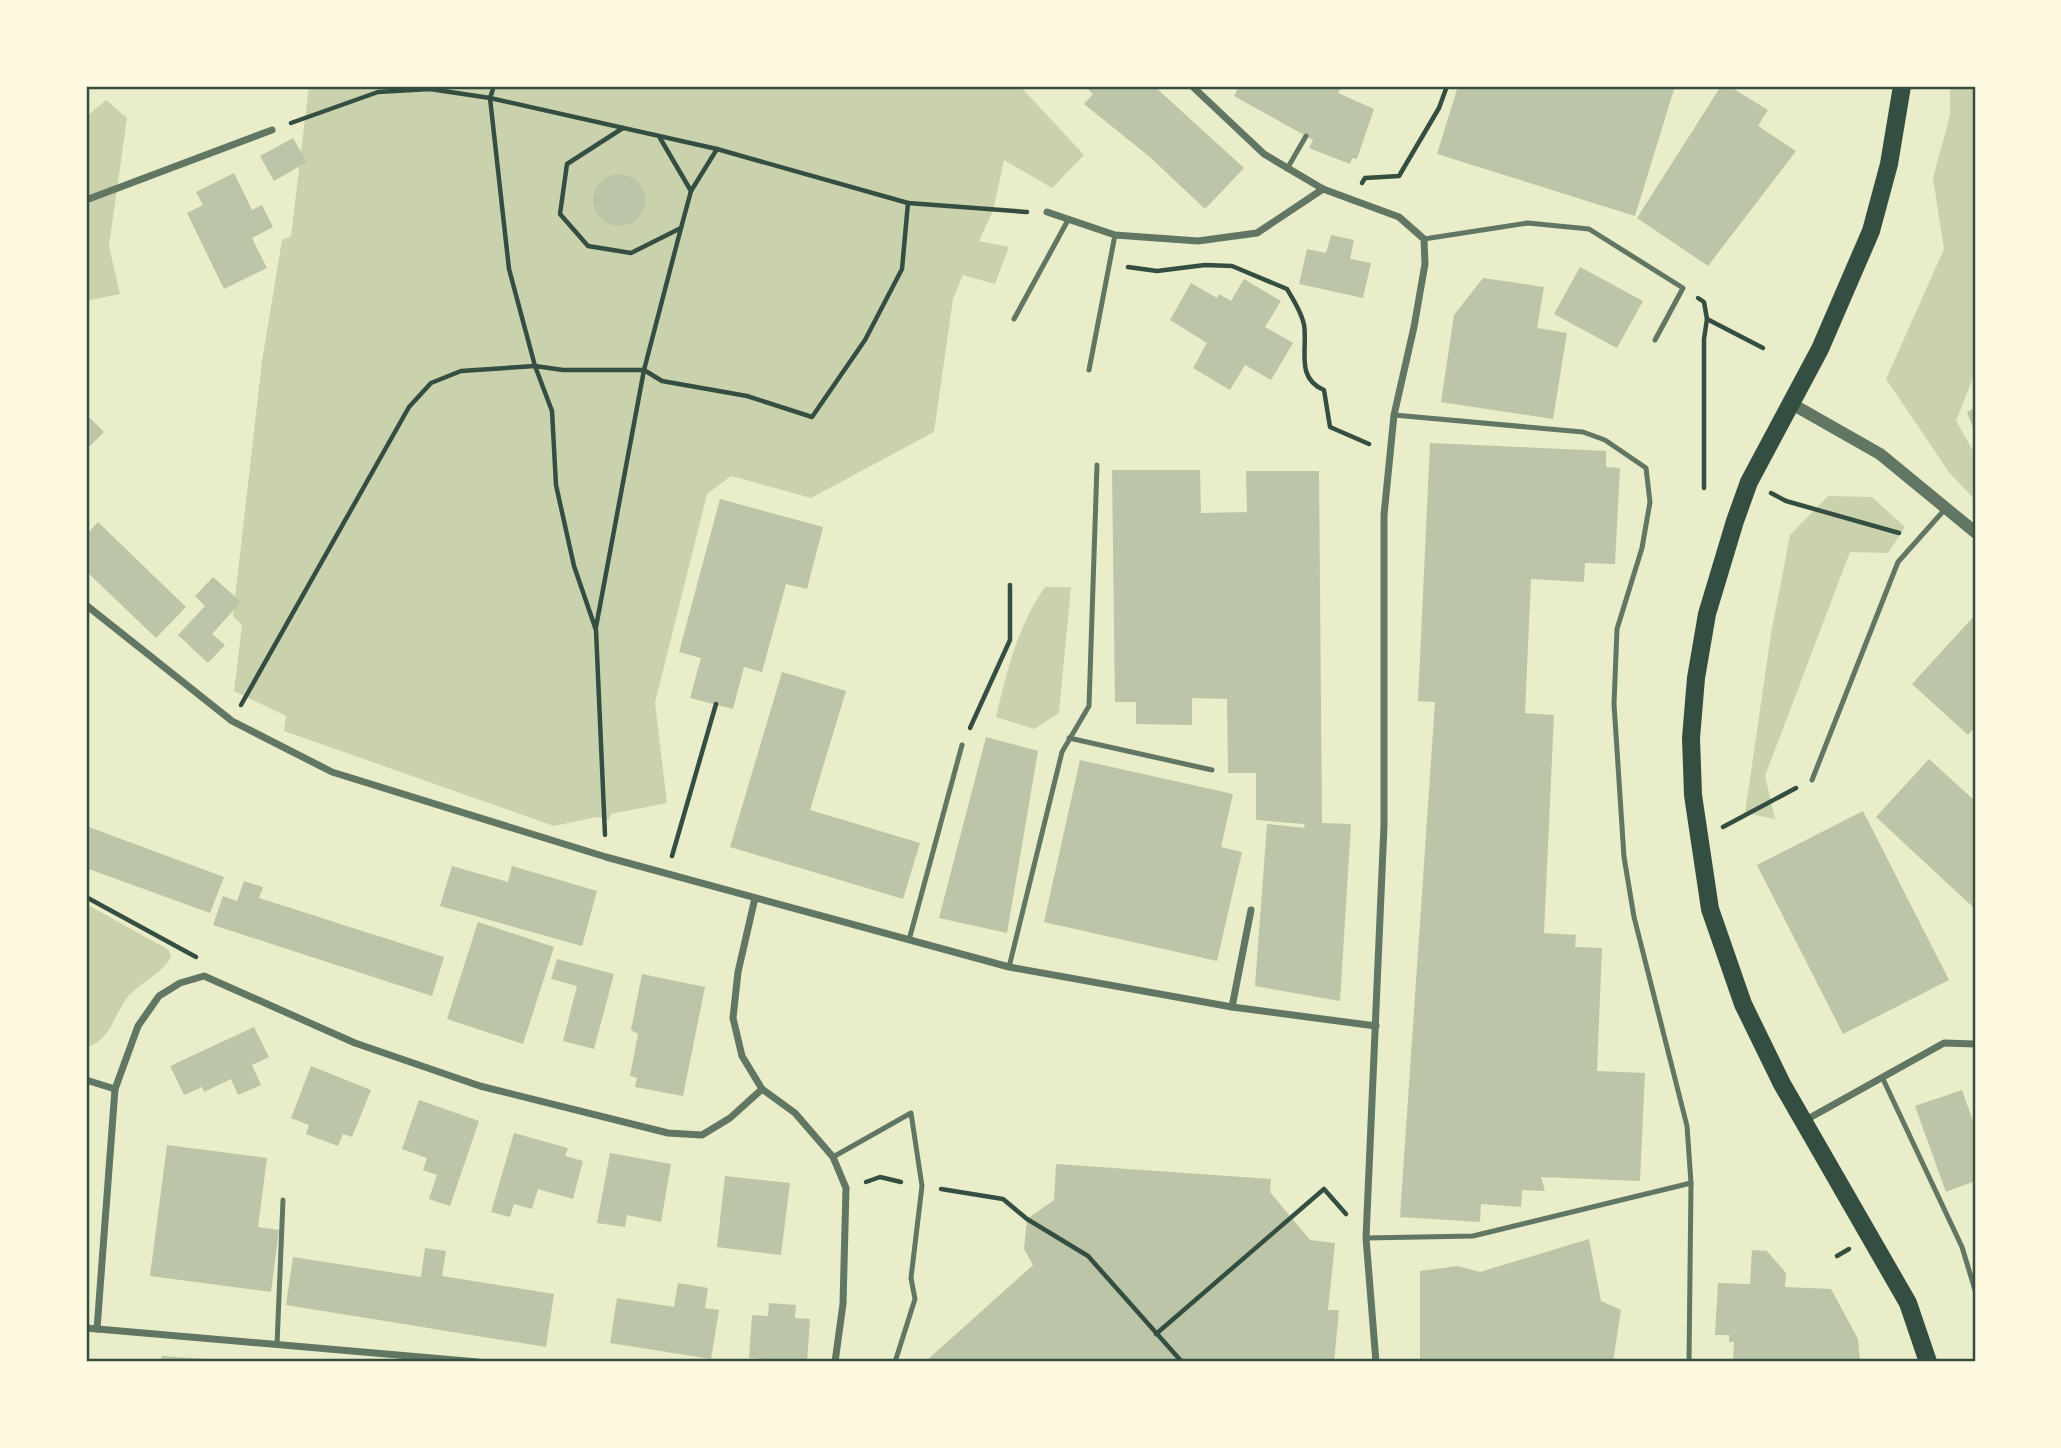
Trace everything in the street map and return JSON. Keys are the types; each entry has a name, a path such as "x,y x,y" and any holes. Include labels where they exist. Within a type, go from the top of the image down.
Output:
{"main road":[{"path":"1902,86 1889,164 1871,231 1820,348 1749,482 1707,614 1696,678 1691,738 1693,795 1710,909 1743,1004 1803,1121 1908,1303 1928,1362"}],"street":[{"path":"1192,86 1264,154 1323,189 1399,216 1424,239 1425,264 1394,415 1384,515 1384,826 1366,1238 1376,1362"},
{"path":"86,200 272,130"},
{"path":"1047,212 1115,235 1198,241 1256,233 1323,189"},
{"path":"1792,404 1880,454 1975,532"},
{"path":"86,605 232,721 332,772 606,857 1009,967 1232,1007 1376,1026"},
{"path":"755,898 738,972 733,1018 742,1056 762,1089 795,1113 833,1157 846,1188 843,1304 835,1362"},
{"path":"1232,1007 1251,910"},
{"path":"97,1329 114,1089 138,1026 159,996 180,983 204,976 355,1043 480,1086 668,1133 702,1135 730,1118 762,1089"},
{"path":"1803,1121 1944,1043 1975,1044"},
{"path":"86,1080 114,1089"},
{"path":"86,1328 478,1362"}],"lane":[{"path":"1287,169 1307,136"},
{"path":"1014,319 1068,220"},
{"path":"1424,239 1528,223 1589,229 1683,288 1655,340"},
{"path":"1089,370 1115,235"},
{"path":"1394,415 1583,432 1605,440 1646,468 1650,502 1642,548 1617,629 1614,704 1624,857 1634,917 1686,1126 1691,1183 1689,1362"},
{"path":"1009,967 1062,752 1089,706 1097,465"},
{"path":"1812,780 1898,562 1946,508"},
{"path":"1069,738 1212,770"},
{"path":"909,940 962,745"},
{"path":"1883,1079 1962,1247 1975,1290"},
{"path":"833,1157 911,1113 922,1186 911,1278 915,1299 895,1362"},
{"path":"1366,1238 1473,1236 1691,1183"},
{"path":"277,1345 283,1200"}],"path":[{"path":"494,86 490,98 509,269 535,366 552,411 556,485 574,566 596,630"},
{"path":"1353,201 1365,178 1399,176 1439,108 1447,86"},
{"path":"272,130 378,92 430,89 490,98 717,149 908,203 970,205 993,211 1047,212"},
{"path":"623,128 567,164 560,214 588,246 631,253 681,228"},
{"path":"659,138 691,191"},
{"path":"606,857 596,630 644,370 691,191 717,149"},
{"path":"232,721 409,407 431,383 461,371 535,366 563,370 644,370 662,381 747,396 812,417 865,340 902,269 908,203"},
{"path":"1110,264 1157,271 1205,265 1232,266 1287,289 1304,323 1304,369 1314,386 1324,390 1330,427 1369,444"},
{"path":"1683,288 1704,302 1707,319 1704,339 1704,488"},
{"path":"1707,319 1763,348"},
{"path":"1749,482 1786,501 1891,529 1915,543"},
{"path":"962,745 1010,640 1010,585"},
{"path":"667,873 716,704"},
{"path":"1699,840 1812,780"},
{"path":"86,897 199,959 204,976"},
{"path":"1156,1334 1324,1189"},
{"path":"1027,1219 1088,1256 1182,1362"}],"green space":[{"path":"309,86 1020,86 1084,155 1052,188 1004,160 993,211 979,241 1009,247 995,284 963,275 953,299 934,432 811,498 731,476 707,494 655,703 667,803 611,814 609,820 597,817 554,826 284,731 286,716 234,691 242,625 233,616 262,361 282,240 291,236"},
{"path":"1950,86 1975,86 1975,373 1956,421 1975,454 1975,500 1949,472 1886,379 1944,249 1933,178 1950,115"},
{"path":"106,100 127,118 109,246 120,294 86,301 86,117"},
{"path":"1828,496 1872,497 1905,527 1888,553 1850,552 1765,776 1775,819 1745,813 1771,634 1790,535"},
{"path":"1045,587 1071,587 1059,713 1034,729 996,717 1021,632"},
{"path":"86,904 169,950 171,957 162,969 127,998 106,1034 86,1047"}],"building":[{"path":"1085,86 1154,86 1244,168 1205,209 1151,158 1084,104 1093,94"},
{"path":"1239,86 1342,86 1338,93 1374,109 1357,159 1352,158 1350,164 1309,148 1313,140 1234,96"},
{"path":"1458,86 1675,86 1635,216 1437,154"},
{"path":"1721,86 1729,86 1768,110 1758,126 1796,151 1708,266 1637,218"},
{"path":"293,138 307,162 274,181 260,156"},
{"path":"234,173 252,210 262,205 273,227 252,238 267,268 224,289 187,213 203,205 196,192"},
{"path":"619,174 629,176 637,182 643,190 643,210 637,218 629,224 619,226 609,224 601,218 595,210 593,200 595,190 601,182 609,176"},
{"path":"1331,235 1354,240 1350,259 1371,263 1363,298 1299,284 1307,249 1326,253"},
{"path":"1580,267 1643,301 1617,348 1554,314"},
{"path":"1483,278 1544,287 1537,328 1567,333 1553,419 1441,402 1454,315"},
{"path":"1244,279 1281,301 1265,327 1293,343 1271,380 1245,365 1230,390 1193,368 1207,343 1170,320 1191,283 1217,298 1219,294 1231,301"},
{"path":"1975,408 1975,433 1967,412"},
{"path":"86,414 104,432 86,450"},
{"path":"1430,443 1606,451 1606,467 1620,468 1615,564 1585,563 1584,582 1531,579 1525,713 1554,715 1544,933 1576,935 1575,947 1602,948 1597,1071 1645,1073 1640,1181 1541,1177 1545,1191 1522,1190 1521,1207 1481,1204 1480,1222 1400,1217 1435,702 1418,701"},
{"path":"1112,470 1200,470 1201,513 1247,512 1246,471 1319,471 1322,823 1351,824 1340,1001 1255,986 1267,824 1305,828 1304,824 1256,820 1256,773 1228,773 1227,699 1192,698 1192,725 1136,724 1136,702 1115,702"},
{"path":"720,499 823,527 807,589 786,584 762,672 744,667 733,709 690,698 701,658 679,652"},
{"path":"98,522 186,607 156,638 86,571 86,535"},
{"path":"213,577 241,602 212,634 225,645 208,663 178,635 205,606 195,596"},
{"path":"1975,615 1975,727 1968,735 1912,684"},
{"path":"782,672 846,691 810,810 920,843 903,899 730,847"},
{"path":"986,737 1038,751 1007,933 939,918"},
{"path":"1929,759 1975,801 1975,909 1876,817"},
{"path":"1080,760 1233,794 1221,847 1242,852 1217,961 1044,922"},
{"path":"1863,811 1949,980 1843,1034 1757,865"},
{"path":"86,826 224,877 210,913 86,868"},
{"path":"452,866 508,882 512,866 597,891 582,946 440,906"},
{"path":"244,881 263,887 259,898 444,957 432,996 213,925 223,896 237,901"},
{"path":"478,922 554,947 523,1044 447,1019"},
{"path":"557,959 614,974 594,1049 563,1041 577,986 551,979"},
{"path":"642,974 705,987 683,1096 635,1087 637,1078 630,1076 638,1034 631,1030"},
{"path":"254,1027 269,1057 252,1065 261,1085 238,1095 231,1079 204,1092 202,1087 184,1095 170,1066"},
{"path":"311,1066 371,1090 352,1137 343,1134 338,1146 306,1134 309,1125 291,1118"},
{"path":"1962,1090 1975,1127 1975,1181 1946,1192 1915,1106"},
{"path":"419,1100 479,1121 450,1206 429,1199 437,1175 423,1170 427,1158 402,1149"},
{"path":"514,1133 568,1148 565,1156 583,1161 573,1199 538,1189 532,1209 514,1204 510,1217 491,1212"},
{"path":"167,1145 267,1158 258,1227 279,1230 271,1292 150,1276"},
{"path":"610,1153 671,1164 661,1222 627,1215 625,1227 597,1223"},
{"path":"1056,1164 1271,1179 1270,1192 1310,1240 1335,1243 1328,1310 1339,1310 1334,1362 925,1362 1033,1265 1024,1249 1027,1219 1054,1200"},
{"path":"725,1176 790,1183 781,1255 717,1247"},
{"path":"1589,1239 1601,1301 1621,1310 1613,1362 1420,1362 1420,1271 1458,1266 1480,1272"},
{"path":"425,1248 446,1251 442,1276 554,1294 546,1347 286,1305 293,1257 421,1277"},
{"path":"1752,1250 1767,1251 1786,1273 1785,1287 1831,1289 1858,1339 1860,1362 1733,1362 1734,1342 1729,1342 1729,1335 1715,1335 1718,1283 1750,1284"},
{"path":"678,1283 708,1288 705,1308 719,1310 711,1359 610,1343 617,1298 674,1307"},
{"path":"769,1303 796,1305 795,1318 810,1319 807,1362 749,1358 752,1315 768,1316"},
{"path":"162,1356 206,1359 206,1362 161,1362"}]}
